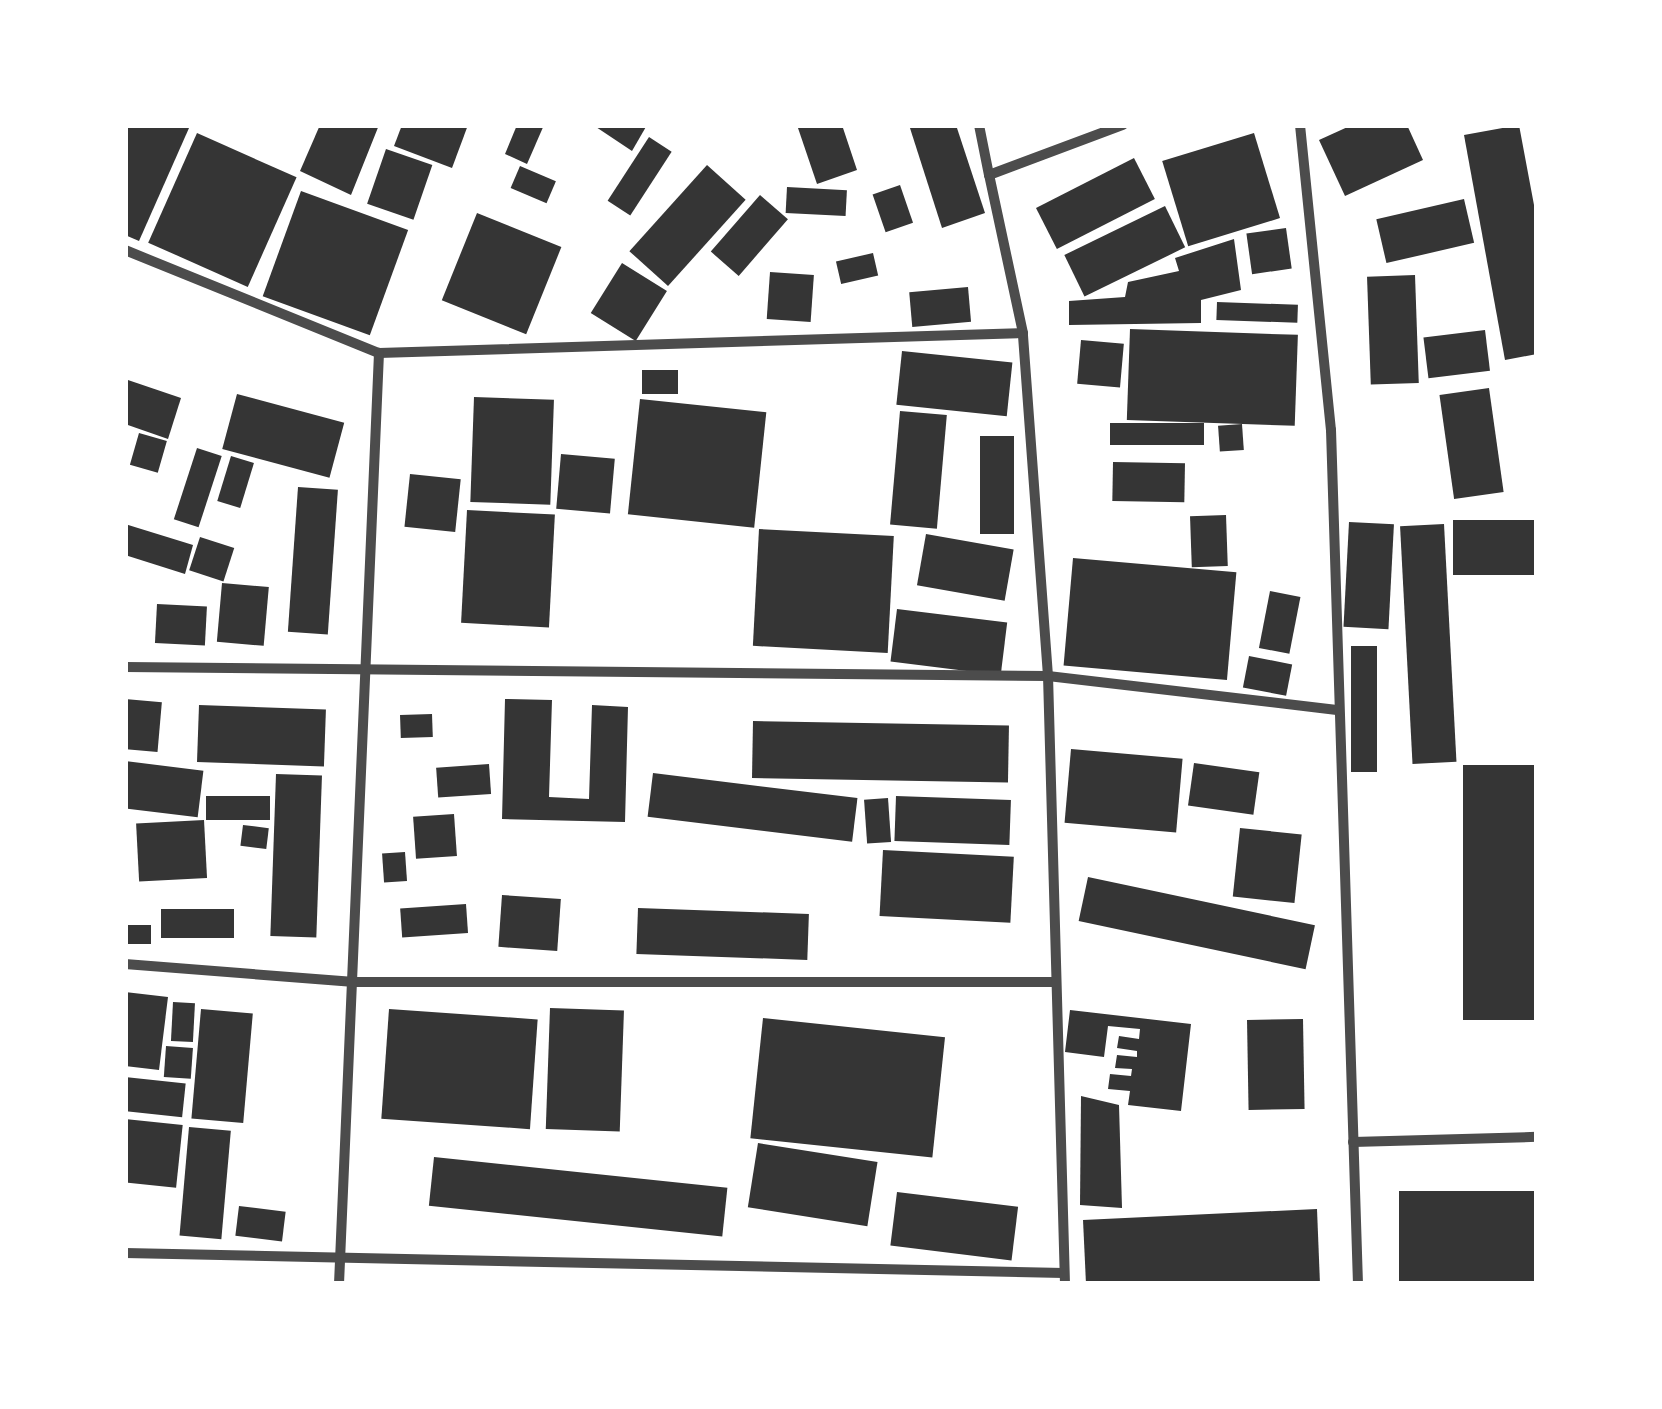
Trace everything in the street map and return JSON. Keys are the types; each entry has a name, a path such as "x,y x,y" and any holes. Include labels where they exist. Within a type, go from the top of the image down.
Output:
{"street":[{"path":"125,1254 1065,1278 1048,676 1024,333 978,125"},
{"path":"988,175 1122,125"},
{"path":"1300,125 1331,430 1358,1284"},
{"path":"125,250 379,353 1024,333"},
{"path":"339,1284 379,353"},
{"path":"125,667 1048,676 1339,710"},
{"path":"125,964 354,982 1054,982"},
{"path":"1353,1142 1537,1137"}],"building":[{"path":"125,125 189,128 139,241 125,235"},
{"path":"320,125 379,125 351,195 300,171"},
{"path":"402,125 468,125 452,168 394,146"},
{"path":"517,125 544,125 527,164 505,154"},
{"path":"593,125 647,125 632,151"},
{"path":"842,125 857,170 817,184 798,128"},
{"path":"909,125 956,125 985,213 942,228"},
{"path":"1352,125 1407,125 1423,160 1345,196 1319,140"},
{"path":"1519,125 1537,221 1537,354 1505,360 1464,135"},
{"path":"197,133 297,177 248,287 148,243"},
{"path":"1254,133 1280,218 1188,246 1162,161"},
{"path":"649,137 672,152 630,215 608,201"},
{"path":"386,149 432,165 413,220 367,204"},
{"path":"1134,158 1155,199 1057,249 1036,208"},
{"path":"707,165 746,200 668,286 629,251"},
{"path":"520,166 556,181 547,203 511,188"},
{"path":"900,185 913,223 886,232 873,194"},
{"path":"787,187 847,190 846,216 786,213"},
{"path":"301,191 408,230 370,335 263,296"},
{"path":"760,195 788,219 739,276 711,252"},
{"path":"1464,199 1474,243 1386,263 1376,219"},
{"path":"1165,206 1185,247 1085,296 1064,255"},
{"path":"477,213 561,247 526,334 442,300"},
{"path":"1286,228 1292,269 1252,274 1246,234"},
{"path":"1234,239 1241,290 1201,300 1201,323 1069,325 1069,301 1125,297 1128,282 1179,271 1175,258"},
{"path":"873,253 878,275 841,284 836,262"},
{"path":"622,263 667,291 636,341 591,313"},
{"path":"770,272 814,275 811,322 767,319"},
{"path":"1415,275 1419,383 1371,385 1367,277"},
{"path":"968,287 971,322 912,327 909,292"},
{"path":"1217,302 1298,305 1297,323 1216,320"},
{"path":"1130,329 1298,335 1295,426 1127,420"},
{"path":"1485,330 1490,371 1428,378 1423,338"},
{"path":"1081,340 1124,344 1120,388 1077,384"},
{"path":"902,351 1012,363 1007,416 896,405"},
{"path":"642,370 678,370 678,394 642,394"},
{"path":"125,379 181,398 168,439 125,424"},
{"path":"1489,388 1504,492 1454,499 1439,395"},
{"path":"237,394 344,423 329,478 222,449"},
{"path":"474,397 554,400 550,505 470,502"},
{"path":"640,399 766,412 754,528 628,514"},
{"path":"900,411 947,415 937,529 890,525"},
{"path":"1110,423 1204,423 1204,445 1110,445"},
{"path":"1242,424 1244,450 1220,452 1218,426"},
{"path":"139,433 167,441 158,473 130,465"},
{"path":"980,436 1014,436 1014,534 980,534"},
{"path":"197,448 222,456 199,527 174,519"},
{"path":"561,454 615,459 610,513 556,509"},
{"path":"231,456 254,463 240,508 217,501"},
{"path":"1113,462 1185,463 1184,502 1112,501"},
{"path":"410,474 461,479 455,532 404,527"},
{"path":"298,487 338,490 328,634 288,632"},
{"path":"467,510 555,515 549,627 461,623"},
{"path":"1226,515 1228,566 1192,567 1190,516"},
{"path":"1453,520 1537,520 1537,575 1453,575"},
{"path":"1349,522 1394,524 1388,629 1344,627"},
{"path":"125,524 193,545 185,574 125,555"},
{"path":"1444,524 1456,762 1413,764 1400,526"},
{"path":"759,529 894,536 888,653 753,646"},
{"path":"926,534 1014,549 1005,601 917,585"},
{"path":"200,537 234,548 223,581 189,570"},
{"path":"1073,558 1236,572 1227,680 1064,666"},
{"path":"222,583 269,587 264,646 217,642"},
{"path":"1270,591 1300,597 1289,654 1259,648"},
{"path":"157,604 207,607 205,646 155,643"},
{"path":"897,609 1007,623 1001,675 891,662"},
{"path":"1351,646 1377,646 1377,772 1351,772"},
{"path":"1249,656 1292,664 1286,696 1243,687"},
{"path":"125,699 162,702 158,752 125,749"},
{"path":"505,699 552,700 549,797 589,799 592,705 628,707 625,822 502,819"},
{"path":"199,705 326,709 324,766 197,762"},
{"path":"432,714 433,737 401,738 400,715"},
{"path":"753,721 1009,725 1008,782 752,778"},
{"path":"1071,749 1183,759 1176,832 1065,823"},
{"path":"125,761 203,771 198,817 125,808"},
{"path":"1194,763 1259,772 1253,815 1188,806"},
{"path":"489,764 491,794 438,798 436,768"},
{"path":"1463,765 1537,765 1537,1020 1463,1020"},
{"path":"653,773 857,798 852,842 648,817"},
{"path":"276,774 322,776 316,938 270,936"},
{"path":"206,796 270,796 270,820 206,820"},
{"path":"896,796 1011,800 1009,845 894,841"},
{"path":"888,798 891,842 867,844 864,800"},
{"path":"454,814 457,856 416,859 413,817"},
{"path":"204,820 207,878 139,881 136,824"},
{"path":"243,825 269,828 266,849 240,846"},
{"path":"1240,828 1302,834 1294,903 1233,897"},
{"path":"883,850 1014,857 1010,923 880,916"},
{"path":"405,852 407,881 384,883 382,854"},
{"path":"1088,877 1315,925 1306,969 1079,921"},
{"path":"502,895 561,899 557,951 498,947"},
{"path":"466,904 468,933 402,938 400,909"},
{"path":"638,908 809,914 807,960 636,954"},
{"path":"161,909 234,909 234,938 161,938"},
{"path":"125,925 151,925 151,944 125,944"},
{"path":"125,992 168,997 159,1070 125,1066"},
{"path":"173,1002 195,1003 193,1042 171,1041"},
{"path":"550,1008 624,1011 620,1132 546,1129"},
{"path":"201,1009 253,1014 243,1123 191,1119"},
{"path":"389,1009 538,1019 530,1129 381,1119"},
{"path":"1070,1010 1191,1024 1181,1111 1128,1105 1130,1091 1108,1089 1110,1074 1131,1076 1132,1069 1115,1068 1117,1055 1137,1057 1137,1051 1117,1048 1119,1036 1139,1039 1140,1029 1108,1026 1104,1057 1065,1052"},
{"path":"763,1018 945,1037 932,1157 750,1138"},
{"path":"1303,1019 1305,1109 1249,1110 1247,1020"},
{"path":"166,1046 193,1048 191,1079 164,1077"},
{"path":"125,1077 186,1083 182,1117 125,1111"},
{"path":"1081,1096 1119,1105 1122,1208 1080,1205"},
{"path":"125,1119 183,1125 176,1188 125,1182"},
{"path":"189,1127 231,1131 221,1239 180,1236"},
{"path":"758,1143 878,1162 867,1226 748,1207"},
{"path":"434,1157 727,1188 722,1237 429,1206"},
{"path":"1399,1191 1537,1191 1537,1284 1399,1284"},
{"path":"897,1192 1018,1207 1012,1260 890,1246"},
{"path":"239,1206 286,1212 282,1242 235,1236"},
{"path":"1317,1209 1320,1284 1086,1284 1083,1220"}]}
